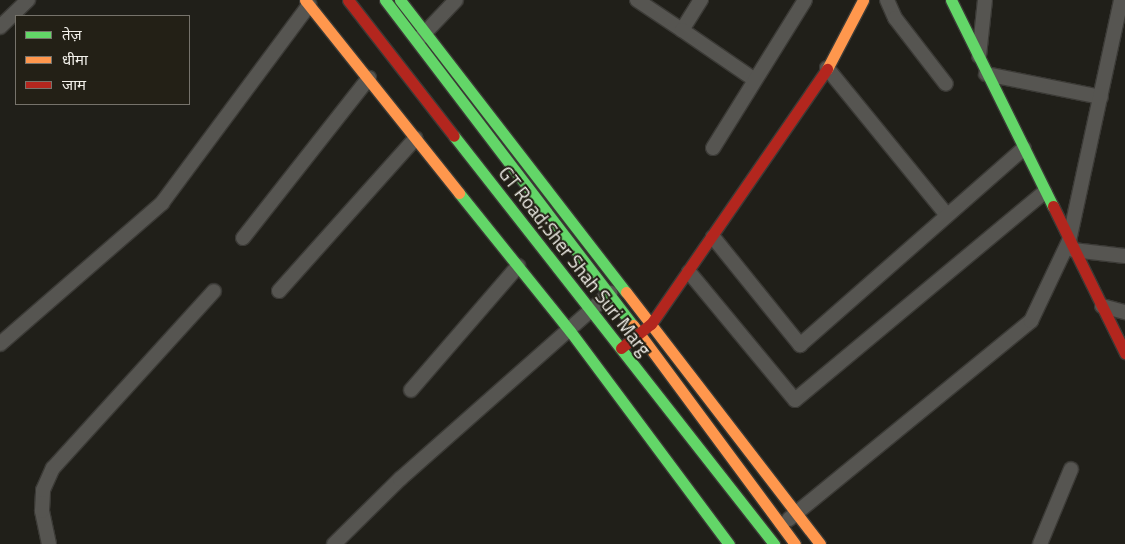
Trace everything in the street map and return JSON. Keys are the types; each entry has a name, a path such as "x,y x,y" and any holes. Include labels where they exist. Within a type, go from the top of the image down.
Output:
{"main road":[{"name":"GT Road;Sher Shah Suri Marg","path":"348,0 774,544"},
{"name":"GT Road;Sher Shah Suri Marg","path":"385,0 421,38 795,544"},
{"path":"400,0 421,38 651,324 820,544"},
{"path":"621,348 641,335 651,324 689,272 827,68 864,0"},
{"path":"951,0 1125,353"},
{"path":"307,2 570,331 728,544"}],"street":[{"path":"0,26 28,0"},
{"path":"421,38 456,0"},
{"path":"637,0 755,80"},
{"path":"682,30 701,0"},
{"path":"713,148 805,0"},
{"path":"887,0 895,18 946,84"},
{"path":"978,56 985,0"},
{"path":"781,526 1026,328 1071,246 1121,0"},
{"path":"2,337 162,203 307,2"},
{"path":"827,68 947,215"},
{"path":"986,74 1101,97"},
{"path":"243,238 369,78"},
{"path":"279,291 416,138"},
{"path":"712,238 800,345 1024,148"},
{"path":"689,272 795,400 1045,192"},
{"path":"1071,246 1124,253"},
{"path":"410,390 518,266"},
{"path":"49,544 42,511 43,490 53,468 214,291"},
{"path":"334,544 400,479 570,331 610,293"},
{"path":"1102,306 1125,312"},
{"path":"1040,544 1071,469"}],"traffic: fast":[{"path":"385,0 633,325"},
{"path":"400,0 626,292"},
{"path":"951,0 1053,206"},
{"path":"454,136 774,544"},
{"path":"459,193 570,331 729,544"}],"traffic: slow":[{"path":"305,0 459,193"},
{"path":"827,69 863,0"},
{"path":"626,292 820,544"},
{"path":"633,325 795,544"}],"traffic: jam":[{"path":"348,0 454,136"},
{"path":"621,348 651,324 827,69"},
{"path":"1053,206 1125,353"}]}
